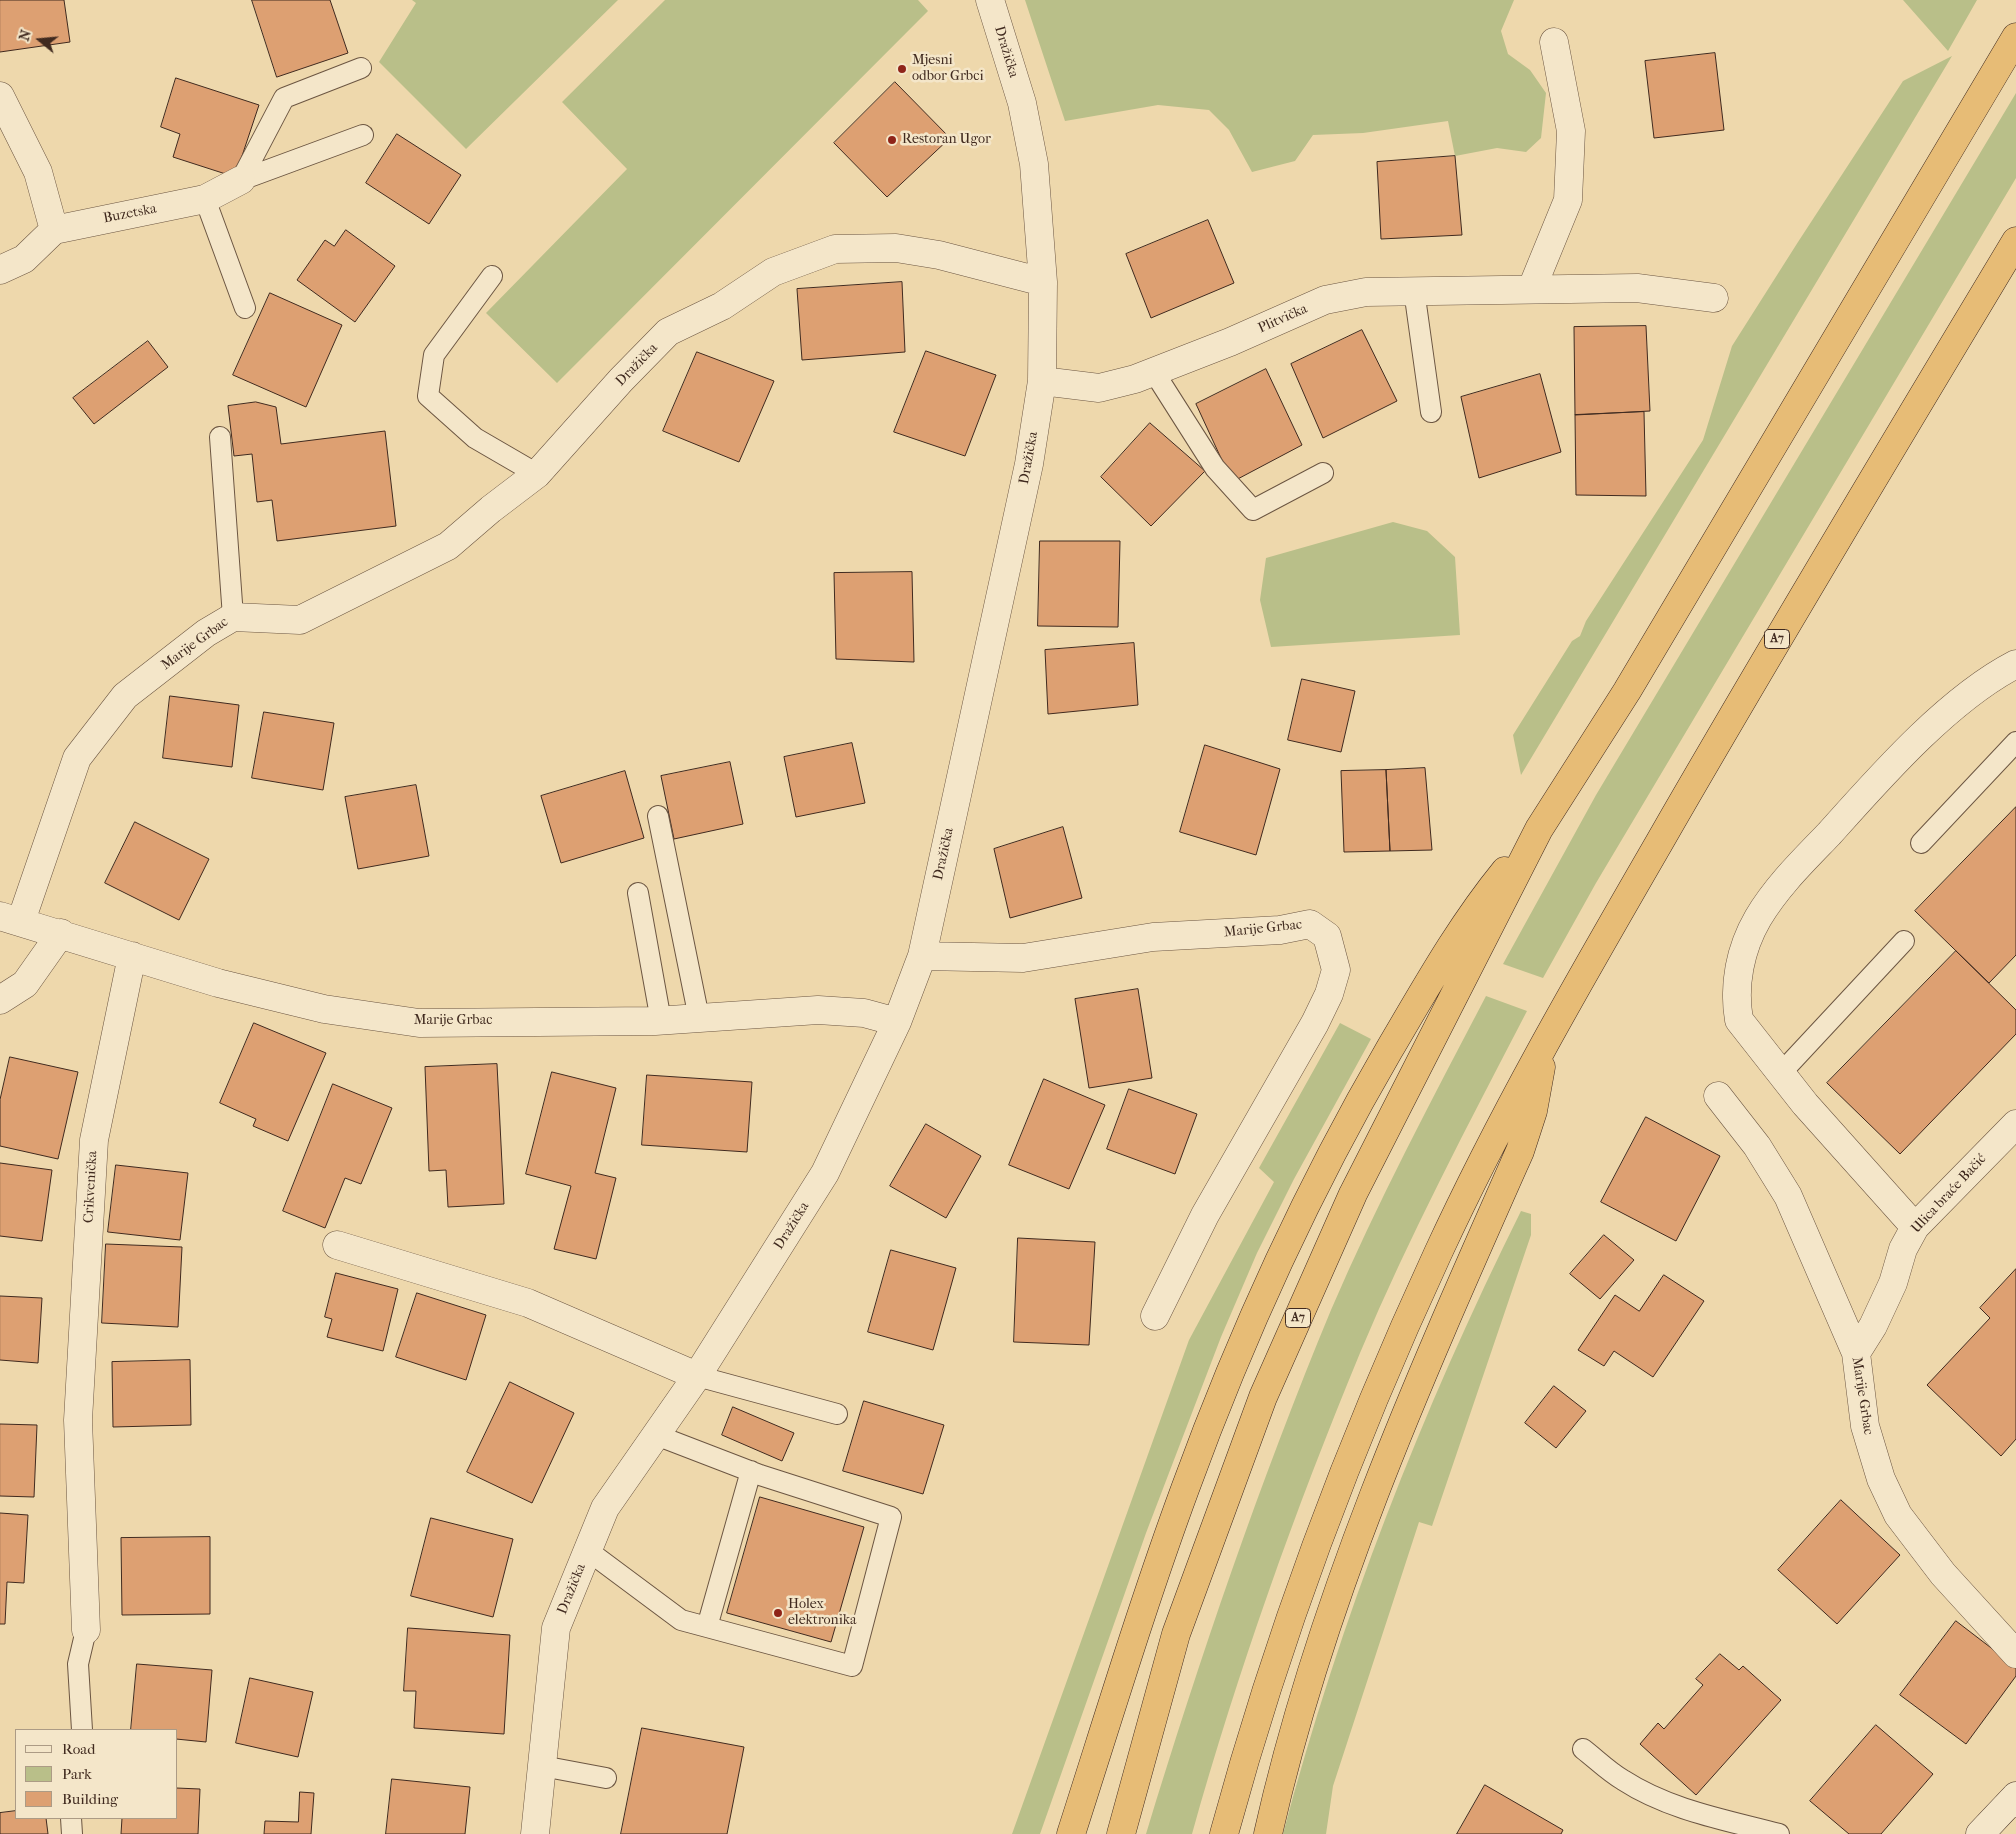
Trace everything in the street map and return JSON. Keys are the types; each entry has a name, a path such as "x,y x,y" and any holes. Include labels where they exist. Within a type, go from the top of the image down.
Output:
{"highway":[{"name":"A7","path":"1121,1834 1176,1634 1263,1397 1353,1194 1539,829 1637,674 2016,36"},
{"name":"A7","path":"1224,1834 1243,1764 1291,1616 1337,1491 1439,1250 1545,1040 1762,663 2016,241"},
{"path":"1071,1834 1184,1490 1258,1309 1296,1225 1358,1103 1418,1000 1480,901 1539,829"},
{"path":"1268,1834 1316,1660 1361,1529 1416,1391 1520,1151 1533,1111 1545,1040"}],"street":[{"name":"Dražička","path":"535,1834 556,1628 605,1508 698,1376 825,1173 897,1022 922,956 1029,464 1042,381 1043,282 1034,164 1022,103 990,0"},
{"path":"1532,288 1568,200 1570,131 1554,42"},
{"path":"0,96 38,172 54,230 24,260 0,270"},
{"name":"Buzetska","path":"54,230 205,199 241,180"},
{"name":"Dražička","path":"491,508 537,474 668,332 722,306 773,272 835,249 896,248 939,255 1043,282"},
{"name":"Plitvička","path":"1042,381 1099,388 1154,372 1230,342 1325,300 1366,292 1532,288 1637,288 1714,298"},
{"name":"Marije Grbac","path":"491,508 448,546 300,620 233,616 206,633 125,696 77,758 11,918 218,983 324,1009 419,1023 661,1021 818,1010 864,1012 897,1022"},
{"path":"1915,1227 1781,1073 1739,1020 1736,1003 1739,966 1758,918 1779,888 1878,779 1937,723 1995,675 2016,664"},
{"name":"Marije Grbac","path":"922,956 1023,958 1154,937 1280,930 1310,924 1327,936 1336,970 1329,994 1205,1215 1155,1316"},
{"path":"0,1000 25,984 61,933"},
{"name":"Crikvenička","path":"86,1630 78,1420 94,1140 132,956"},
{"name":"Marije Grbac","path":"1718,1096 1757,1146 1788,1196 1856,1353 1865,1426 1881,1479 1898,1515 1943,1574 2016,1654"},
{"name":"Ulica braće Bačić","path":"1856,1353 1873,1326 1893,1283 1903,1249 1915,1227 2016,1124"},
{"path":"337,1245 528,1303 698,1376"},
{"path":"1980,1834 2016,1796"}],"lane":[{"path":"241,180 284,98 362,68"},
{"path":"241,180 363,135"},
{"path":"205,199 245,308"},
{"path":"492,276 434,355 428,396 476,438 537,474"},
{"path":"1414,290 1431,412"},
{"path":"1154,372 1215,468 1253,510 1323,473"},
{"path":"220,437 233,616"},
{"path":"1921,843 2016,742"},
{"path":"658,816 699,1018"},
{"path":"638,893 661,1021"},
{"path":"1781,1073 1904,941"},
{"path":"698,1376 837,1414"},
{"path":"587,1550 681,1620 852,1666 891,1517 751,1472 656,1435"},
{"path":"707,1627 751,1472"},
{"path":"82,1729 78,1664 86,1630"},
{"path":"1583,1749 1622,1780 1654,1797 1678,1807 1779,1834"},
{"path":"542,1766 606,1778"},
{"path":"71,1819 72,1834"}],"green space":[{"path":"412,0 618,0 466,149 379,62 416,3"},
{"path":"665,0 918,0 928,11 557,383 486,313 627,169 562,102"},
{"path":"1025,0 1514,0 1501,31 1508,54 1530,70 1546,93 1541,138 1526,152 1497,148 1455,156 1448,121 1363,133 1313,135 1295,161 1252,172 1229,130 1209,110 1158,105 1065,121"},
{"path":"1903,0 1977,0 1948,51"},
{"path":"1952,56 1521,775 1513,735 1572,641 1580,636 1586,621 1703,440 1732,346 1903,81"},
{"path":"2016,93 2016,178 1596,883 1543,978 1503,964 1596,795"},
{"path":"1393,522 1427,531 1455,557 1460,635 1271,647 1260,600 1266,558"},
{"path":"1486,996 1527,1011 1419,1223 1360,1353 1290,1531 1248,1651 1192,1834 1146,1834 1232,1570 1305,1374 1367,1230 1445,1073"},
{"path":"1340,1023 1371,1039 1294,1179 1257,1253 1221,1337 1146,1533 1040,1834 1012,1834 1189,1340 1274,1182 1259,1168"},
{"path":"1521,1211 1531,1214 1531,1235 1432,1526 1419,1522 1333,1786 1326,1834 1283,1834 1330,1674 1386,1516 1450,1362"}],"building":[{"path":"0,0 64,0 70,42 0,52"},
{"path":"252,0 330,0 348,53 277,77"},
{"path":"1715,53 1724,130 1654,138 1645,61"},
{"path":"176,78 259,105 235,177 173,157 180,134 161,127"},
{"name":"Restoran Ugor","path":"895,82 950,138 887,197 834,143"},
{"path":"397,134 461,175 429,224 366,183"},
{"path":"1455,156 1462,235 1381,239 1377,162"},
{"path":"1208,220 1234,283 1151,318 1126,254"},
{"path":"346,230 395,266 355,322 297,280 325,240 334,246"},
{"path":"902,282 905,352 802,360 797,289"},
{"path":"270,293 342,325 306,407 233,375"},
{"path":"1646,326 1650,411 1575,415 1574,327"},
{"path":"1362,330 1397,401 1323,438 1291,364"},
{"path":"148,341 168,367 94,424 73,398"},
{"path":"926,351 996,375 965,456 894,432"},
{"path":"697,352 774,381 739,462 663,431"},
{"path":"1266,369 1302,445 1232,482 1196,404"},
{"path":"1540,374 1561,452 1479,478 1461,397"},
{"path":"256,402 276,407 281,444 385,431 396,526 277,541 272,500 257,502 252,454 234,456 228,406"},
{"path":"1644,412 1646,496 1576,495 1575,415"},
{"path":"1150,423 1205,471 1151,526 1101,477"},
{"path":"1040,541 1120,541 1118,627 1038,626"},
{"path":"912,572 914,662 836,659 834,573"},
{"path":"1134,643 1138,705 1048,714 1045,650"},
{"path":"1302,679 1355,691 1341,752 1288,740"},
{"path":"170,696 239,705 232,767 163,758"},
{"path":"264,712 334,723 323,790 252,778"},
{"path":"852,743 865,803 796,817 784,757"},
{"path":"1205,745 1280,769 1256,855 1180,832"},
{"path":"730,762 743,824 674,839 661,776"},
{"path":"1425,768 1432,850 1390,851 1386,770"},
{"path":"1386,770 1390,851 1344,852 1341,771"},
{"path":"625,771 644,838 561,863 541,796"},
{"path":"416,785 429,856 358,869 345,797"},
{"path":"2016,807 2016,955 1989,983 1915,911"},
{"path":"135,822 209,859 179,920 105,883"},
{"path":"1063,827 1082,898 1010,918 994,849"},
{"path":"1956,951 2016,1010 2016,1034 1900,1154 1827,1083"},
{"path":"1138,989 1152,1078 1089,1088 1075,999"},
{"path":"254,1023 326,1053 288,1141 253,1126 256,1119 220,1103"},
{"path":"10,1057 78,1072 58,1159 0,1146 0,1100"},
{"path":"497,1064 504,1204 448,1207 446,1170 429,1171 425,1067"},
{"path":"552,1072 616,1088 595,1173 616,1178 596,1259 554,1249 571,1186 526,1174"},
{"path":"647,1075 752,1082 747,1152 642,1145"},
{"path":"1044,1079 1105,1105 1069,1189 1009,1165"},
{"path":"333,1084 392,1108 361,1184 345,1178 325,1228 283,1211"},
{"path":"1129,1089 1197,1114 1175,1174 1107,1149"},
{"path":"1646,1117 1720,1156 1676,1241 1601,1202"},
{"path":"926,1124 981,1156 946,1218 890,1186"},
{"path":"0,1163 52,1170 42,1241 0,1236"},
{"path":"116,1165 188,1173 180,1240 108,1232"},
{"path":"1604,1235 1634,1260 1600,1299 1570,1274"},
{"path":"1018,1238 1095,1242 1089,1345 1014,1342"},
{"path":"106,1244 182,1247 178,1327 102,1323"},
{"path":"891,1250 956,1268 933,1350 868,1332"},
{"path":"2016,1269 2016,1439 2001,1456 1927,1385 1990,1318 1980,1308"},
{"path":"336,1273 398,1289 383,1351 327,1337 332,1319 325,1317"},
{"path":"1664,1275 1704,1301 1653,1377 1614,1351 1604,1366 1578,1350 1615,1295 1639,1311"},
{"path":"417,1293 486,1315 466,1380 396,1357"},
{"path":"0,1296 42,1298 38,1363 0,1360"},
{"path":"190,1360 191,1425 113,1427 112,1362"},
{"path":"510,1382 574,1413 532,1503 467,1472"},
{"path":"1554,1386 1586,1411 1556,1448 1525,1423"},
{"path":"864,1401 944,1425 923,1494 843,1471"},
{"path":"733,1407 794,1433 782,1461 722,1435"},
{"path":"0,1424 37,1425 34,1497 0,1496"},
{"path":"760,1497 864,1527 831,1642 727,1613"},
{"path":"1841,1500 1900,1555 1837,1624 1778,1570"},
{"path":"0,1513 28,1515 24,1583 7,1582 5,1624 0,1624"},
{"path":"431,1518 513,1539 493,1617 411,1596"},
{"path":"210,1537 210,1614 122,1615 121,1538"},
{"path":"1956,1621 2016,1667 2016,1676 1966,1744 1900,1695"},
{"path":"408,1628 510,1635 504,1734 414,1728 416,1691 404,1691"},
{"path":"1720,1654 1739,1670 1743,1666 1781,1700 1696,1795 1640,1744 1658,1723 1664,1729 1703,1685 1696,1679"},
{"path":"137,1664 212,1670 206,1742 178,1739 178,1729 131,1729"},
{"path":"250,1678 313,1692 298,1757 236,1743"},
{"path":"1876,1725 1933,1774 1881,1834 1849,1834 1810,1801"},
{"path":"642,1728 744,1747 727,1834 621,1834"},
{"path":"392,1779 470,1787 465,1834 386,1834"},
{"path":"1485,1785 1563,1830 1561,1834 1457,1834"},
{"path":"178,1788 200,1789 198,1834 121,1834 122,1819 178,1819"},
{"path":"300,1792 314,1793 311,1834 264,1834 265,1821 298,1822"},
{"path":"15,1811 15,1819 46,1819 48,1834 0,1834 0,1813"}],"place":[{"name":"Mjesni odbor Grbci","path":"902,69"},
{"name":"Restoran Ugor","path":"892,140"},
{"name":"Holex elektronika","path":"778,1613"}]}
